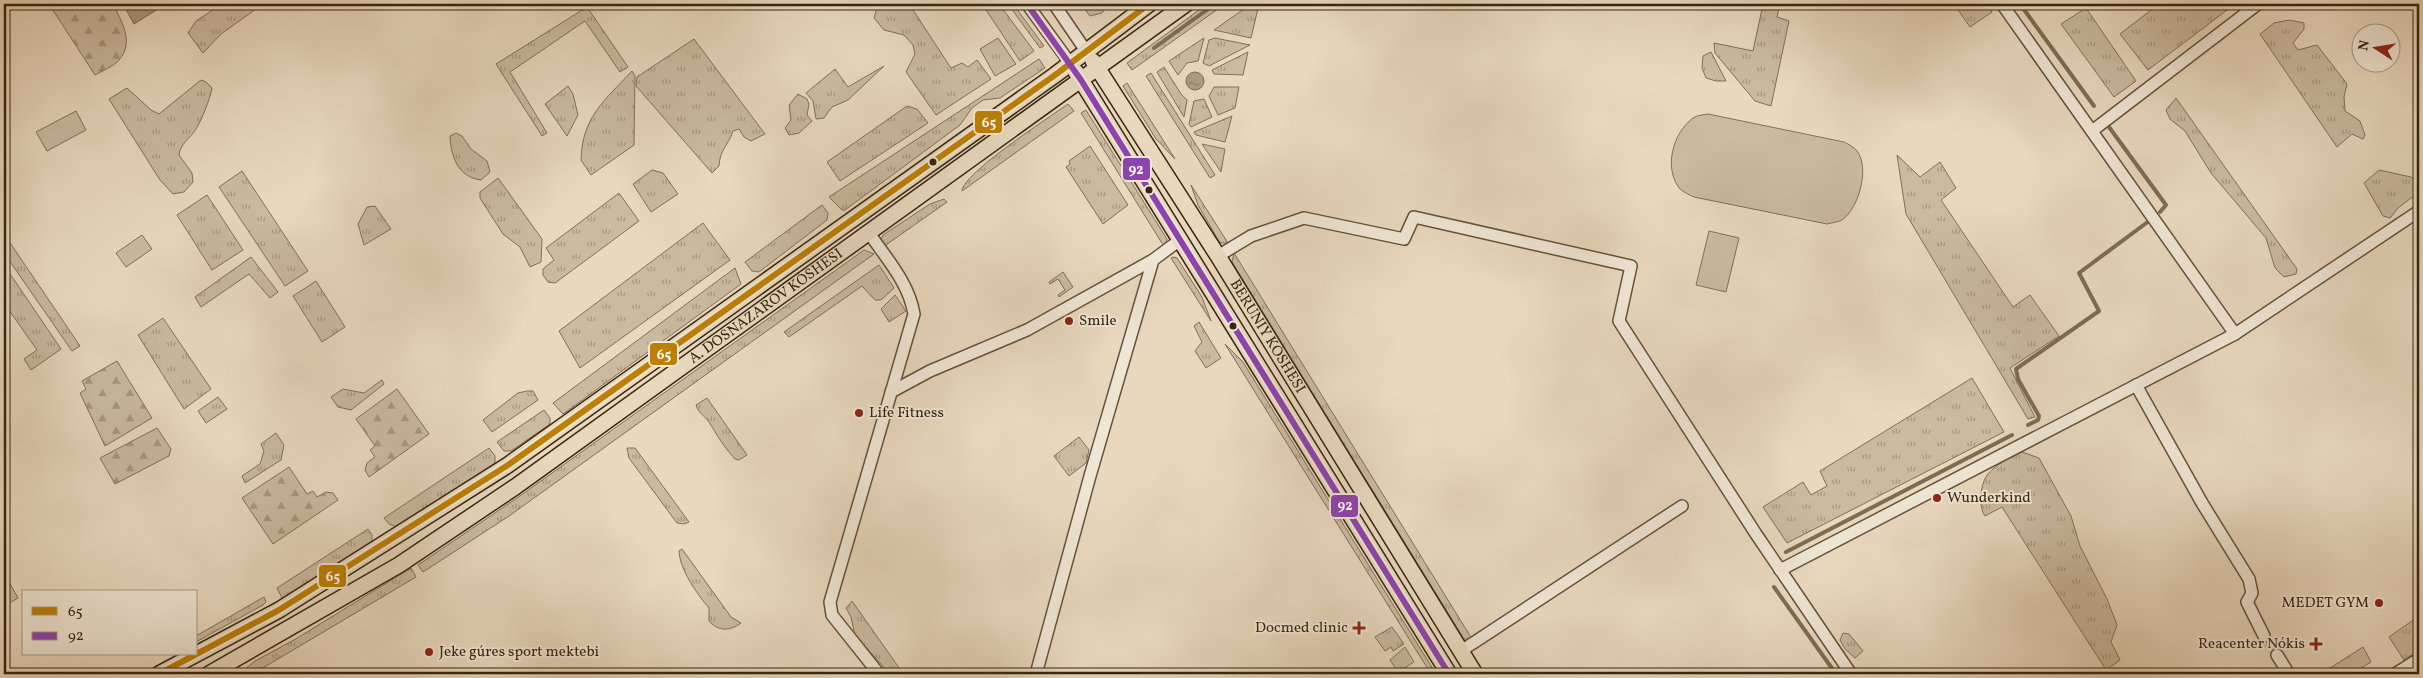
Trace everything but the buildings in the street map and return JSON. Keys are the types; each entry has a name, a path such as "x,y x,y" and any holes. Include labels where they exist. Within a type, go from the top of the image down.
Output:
{"main road":[{"name":"A. DOSNAZAROV KÓSHESI","path":"198,654 280,610 508,465 1048,80 1149,4"},
{"name":"A. DOSNAZAROV KÓSHESI","path":"209,674 399,565 586,437 1186,4"},
{"path":"1114,30 1116,41 1128,46"},
{"name":"BERUNIY KÓSHESI","path":"1086,51 1115,92 1218,256 1475,674"},
{"name":"BERUNIY KÓSHESI","path":"1070,63 1449,674"},
{"path":"1048,80 1054,81 1059,85 1059,97"},
{"path":"1096,105 1102,96 1115,92"},
{"path":"1398,592 1417,581"},
{"name":"A. DOSNAZAROV KÓSHESI","path":"160,674 194,656"}],"street":[{"name":"BERUNIY KÓSHESI","path":"1028,4 1070,63"},
{"name":"BERUNIY KÓSHESI","path":"1054,4 1086,51"},
{"path":"2002,4 2235,334"},
{"path":"2092,131 2258,4"},
{"path":"1048,32 1055,33 1060,31 1065,20"},
{"path":"1780,570 2235,334 2419,211"},
{"path":"1218,256 1251,236 1304,218 1404,239 1414,216 1630,266 1619,321 1780,570 1851,674"},
{"path":"869,233 903,283 912,301 914,314 830,602 832,615 879,674"},
{"path":"891,392 930,371 1034,326 1153,260 1180,240"},
{"path":"1036,674 1090,476 1153,260"},
{"path":"2136,385 2202,503 2249,579 2252,593 2248,602 2264,636"},
{"path":"1461,651 1682,506"},
{"path":"2277,655 2290,674"},
{"path":"2395,674 2419,658"}],"green space":[{"path":"49,4 113,4 123,24 126,39 124,53 119,60 95,75"},
{"path":"222,4 263,4 221,34 203,53 188,33 196,21"},
{"path":"878,4 915,4 911,7 951,68 962,63 968,67 977,60 991,79 936,115 906,72 915,54 913,45 904,35 884,30 874,18"},
{"path":"982,4 999,4 1034,51 1020,61"},
{"path":"1008,4 1013,4 1044,46 1040,48"},
{"path":"1081,4 1108,4 1102,13 1090,16"},
{"path":"1207,4 1225,4 1132,70 1127,63"},
{"path":"1251,4 1259,4 1251,38 1214,30"},
{"path":"1763,4 1780,4 1777,17 1789,21 1771,106 1755,101 1715,53 1714,43 1753,51"},
{"path":"1954,4 1986,4 1992,12 1970,27"},
{"path":"2159,4 2235,4 2148,70 2120,34"},
{"path":"587,7 628,67 620,72 585,21 510,72 547,133 542,136 496,64"},
{"path":"2086,8 2136,81 2114,97 2061,24"},
{"path":"2289,20 2304,23 2304,29 2293,43 2298,50 2317,45 2347,84 2344,97 2345,111 2360,121 2365,135 2363,139 2352,134 2337,147 2260,34 2274,23"},
{"path":"998,38 1016,64 995,76 980,49"},
{"path":"1204,38 1198,61 1187,63 1178,75 1169,61"},
{"path":"1215,38 1250,45 1209,66 1203,63 1209,40"},
{"path":"694,39 765,134 751,141 744,137 739,129 733,131 721,155 719,166 712,173 636,86 637,77"},
{"path":"1248,52 1243,75 1214,74 1212,70"},
{"path":"1711,52 1726,81 1706,78 1702,68 1703,56"},
{"path":"1039,59 1045,68 1000,98 983,100 972,108 960,125 845,210 842,210 829,197"},
{"path":"884,66 848,100 832,107 824,118 816,119 813,101 806,93 835,69 848,87"},
{"path":"1164,67 1187,100 1184,117 1157,72"},
{"path":"632,71 635,76 634,145 591,175 581,160 582,145 590,121 604,101"},
{"path":"1151,73 1215,175 1210,178 1146,76"},
{"path":"201,80 212,88 210,98 198,125 184,144 179,155 192,173 193,182 184,192 173,194 160,180 109,99 127,88 151,110 159,114"},
{"path":"1127,83 1175,159 1156,139 1123,86"},
{"path":"568,86 573,94 578,115 567,136 545,104"},
{"path":"1214,87 1239,87 1235,108 1218,115 1209,96"},
{"path":"798,94 807,99 809,104 807,115 812,121 799,133 789,135 785,128 791,120 789,105"},
{"path":"2176,98 2297,269 2296,274 2284,277 2275,268 2266,238 2211,173 2185,131 2170,119 2166,110"},
{"path":"1204,99 1212,117 1191,127 1189,124 1194,101"},
{"path":"1068,104 1074,111 962,191 966,183 991,159"},
{"path":"907,106 917,109 928,123 840,181 827,162"},
{"path":"1086,110 1167,239 1165,248 1081,113"},
{"path":"76,111 86,130 47,151 36,132"},
{"path":"1708,114 1844,142 1851,146 1861,158 1863,167 1861,187 1853,207 1842,220 1827,224 1694,197 1683,191 1675,181 1672,171 1673,151 1680,132 1686,124 1693,118"},
{"path":"1232,116 1225,142 1196,135 1194,132"},
{"path":"456,133 462,136 471,149 487,161 490,172 481,180 467,175 457,165 452,151 450,136"},
{"path":"1202,144 1225,149 1221,172"},
{"path":"1090,146 1128,205 1103,224 1066,167 1070,164 1069,161"},
{"path":"1897,155 1920,177 1940,162 1956,188 1941,200 2013,307 2030,295 2059,336 2010,368 2035,417 2028,419 1906,214"},
{"path":"652,170 663,173 678,194 651,212 633,184"},
{"path":"2379,170 2411,177 2419,184 2419,192 2398,208 2390,218 2383,216 2364,183"},
{"path":"242,171 308,271 285,286 219,187"},
{"path":"498,178 542,239 541,262 530,267 520,247 503,234 480,198 480,192"},
{"path":"1191,185 1228,243 1220,243 1198,205"},
{"path":"619,193 639,221 555,283 548,282 543,275 543,269 554,260 546,248"},
{"path":"207,195 243,250 212,270 177,215"},
{"path":"944,199 947,202 883,247 880,242 883,235 930,204"},
{"path":"822,205 828,213 827,220 759,272 752,271 745,262"},
{"path":"375,206 391,229 364,245 358,224 367,207"},
{"path":"703,223 730,260 580,368 559,331"},
{"path":"1709,231 1739,238 1726,292 1696,285"},
{"path":"4,234 80,346 72,351 4,253"},
{"path":"142,235 152,249 126,267 116,253"},
{"path":"864,250 874,254 509,516 423,572 418,565 517,498"},
{"path":"1234,253 1472,639 1464,639 1232,262"},
{"path":"251,257 278,292 270,298 249,274 201,307 195,297"},
{"path":"1171,258 1177,258 1202,297 1211,321"},
{"path":"4,265 61,349 31,370 24,359 37,350 4,303"},
{"path":"879,265 894,288 881,300 875,300 862,286 789,337 784,332"},
{"path":"735,268 741,284 563,414 553,403"},
{"path":"1063,272 1073,287 1059,297 1058,295 1065,290 1058,279 1050,284 1049,282"},
{"path":"316,281 345,327 322,342 293,296"},
{"path":"895,295 906,311 889,322 881,309"},
{"path":"163,318 211,389 184,409 138,335"},
{"path":"1199,322 1221,358 1206,368 1195,351 1202,342 1194,326"},
{"path":"1225,344 1243,362 1436,674 1431,674"},
{"path":"117,361 152,418 105,446 80,393 86,389 82,381"},
{"path":"1972,378 2004,432 1787,543 1763,507 1803,482 1811,495 1827,486 1820,471"},
{"path":"382,380 384,384 351,410 338,407 331,397 343,389 364,393"},
{"path":"397,389 429,434 369,477 365,470 367,463 375,457 370,450 375,446 356,419"},
{"path":"533,391 538,400 492,432 483,420 518,393"},
{"path":"218,397 227,409 206,423 198,411"},
{"path":"707,398 747,455 739,460 735,459 697,408 696,405"},
{"path":"544,410 550,418 550,424 511,451 504,451 497,442"},
{"path":"157,428 171,449 169,456 115,484 100,458"},
{"path":"276,433 284,445 281,460 245,483 242,476 260,464 264,451 261,444"},
{"path":"1079,437 1089,450 1086,463 1069,476 1054,456"},
{"path":"489,448 495,456 495,463 399,528 389,524 384,518"},
{"path":"627,448 635,448 689,522 684,524 677,523 629,458"},
{"path":"2022,452 2039,458 2071,516 2080,546 2107,599 2117,625 2111,642 2120,660 2106,670 2002,507 1985,516 1981,507 1985,478 1999,464"},
{"path":"289,467 307,494 313,491 317,497 326,492 333,493 338,500 273,544 242,498"},
{"path":"368,529 372,535 372,545 282,598 277,588"},
{"path":"682,549 731,617 741,623 733,628 721,629 709,621 709,608 694,589 682,566 679,551"},
{"path":"411,568 416,577 256,672 239,674 255,661 294,640"},
{"path":"4,573 18,598 4,606"},
{"path":"264,597 266,602 263,605 198,641 198,635"},
{"path":"852,601 902,672 900,674 890,674 855,635 851,617 846,608"},
{"path":"2419,616 2419,651 2404,660 2389,637"},
{"path":"1392,627 1404,644 1393,651 1391,647 1385,651 1375,637"},
{"path":"1843,633 1849,634 1863,651 1855,658 1845,649 1840,640"},
{"path":"1405,647 1414,662 1398,672 1390,660"},
{"path":"2363,647 2371,662 2352,674 2330,674 2327,670"}],"water":[{"path":"123,4 166,4 134,24"},
{"path":"1195,72 1201,75 1204,81 1201,87 1195,90 1189,87 1186,81 1189,75"}],"waterway":[{"path":"1154,48 1215,4"},
{"path":"2020,4 2094,106"},
{"path":"2109,127 2166,205 2160,212"},
{"path":"2028,425 2038,420 2039,416 2018,379 2016,369 2099,311 2079,273 2149,221"},
{"path":"1786,552 2012,435"},
{"path":"1774,587 1836,674"}],"tunnel":[{"path":"2264,636 2277,655"}],"transit line":[{"name":"92","path":"1027,4 1081,80 1449,674"},
{"name":"65","path":"198,653 279,610 508,465 1055,75 1149,4"},
{"name":"65","path":"159,674 193,656"}],"place":[{"name":"Smile","path":"1069,321"},
{"name":"Life Fitness","path":"859,413"},
{"name":"Wunderkind","path":"1937,498"},
{"name":"MEDET GYM","path":"2379,603"},
{"name":"Docmed clinic","path":"1359,628"},
{"name":"Reacenter Nókis","path":"2316,644"},
{"name":"Jeke gúres sport mektebi","path":"429,652"}]}
